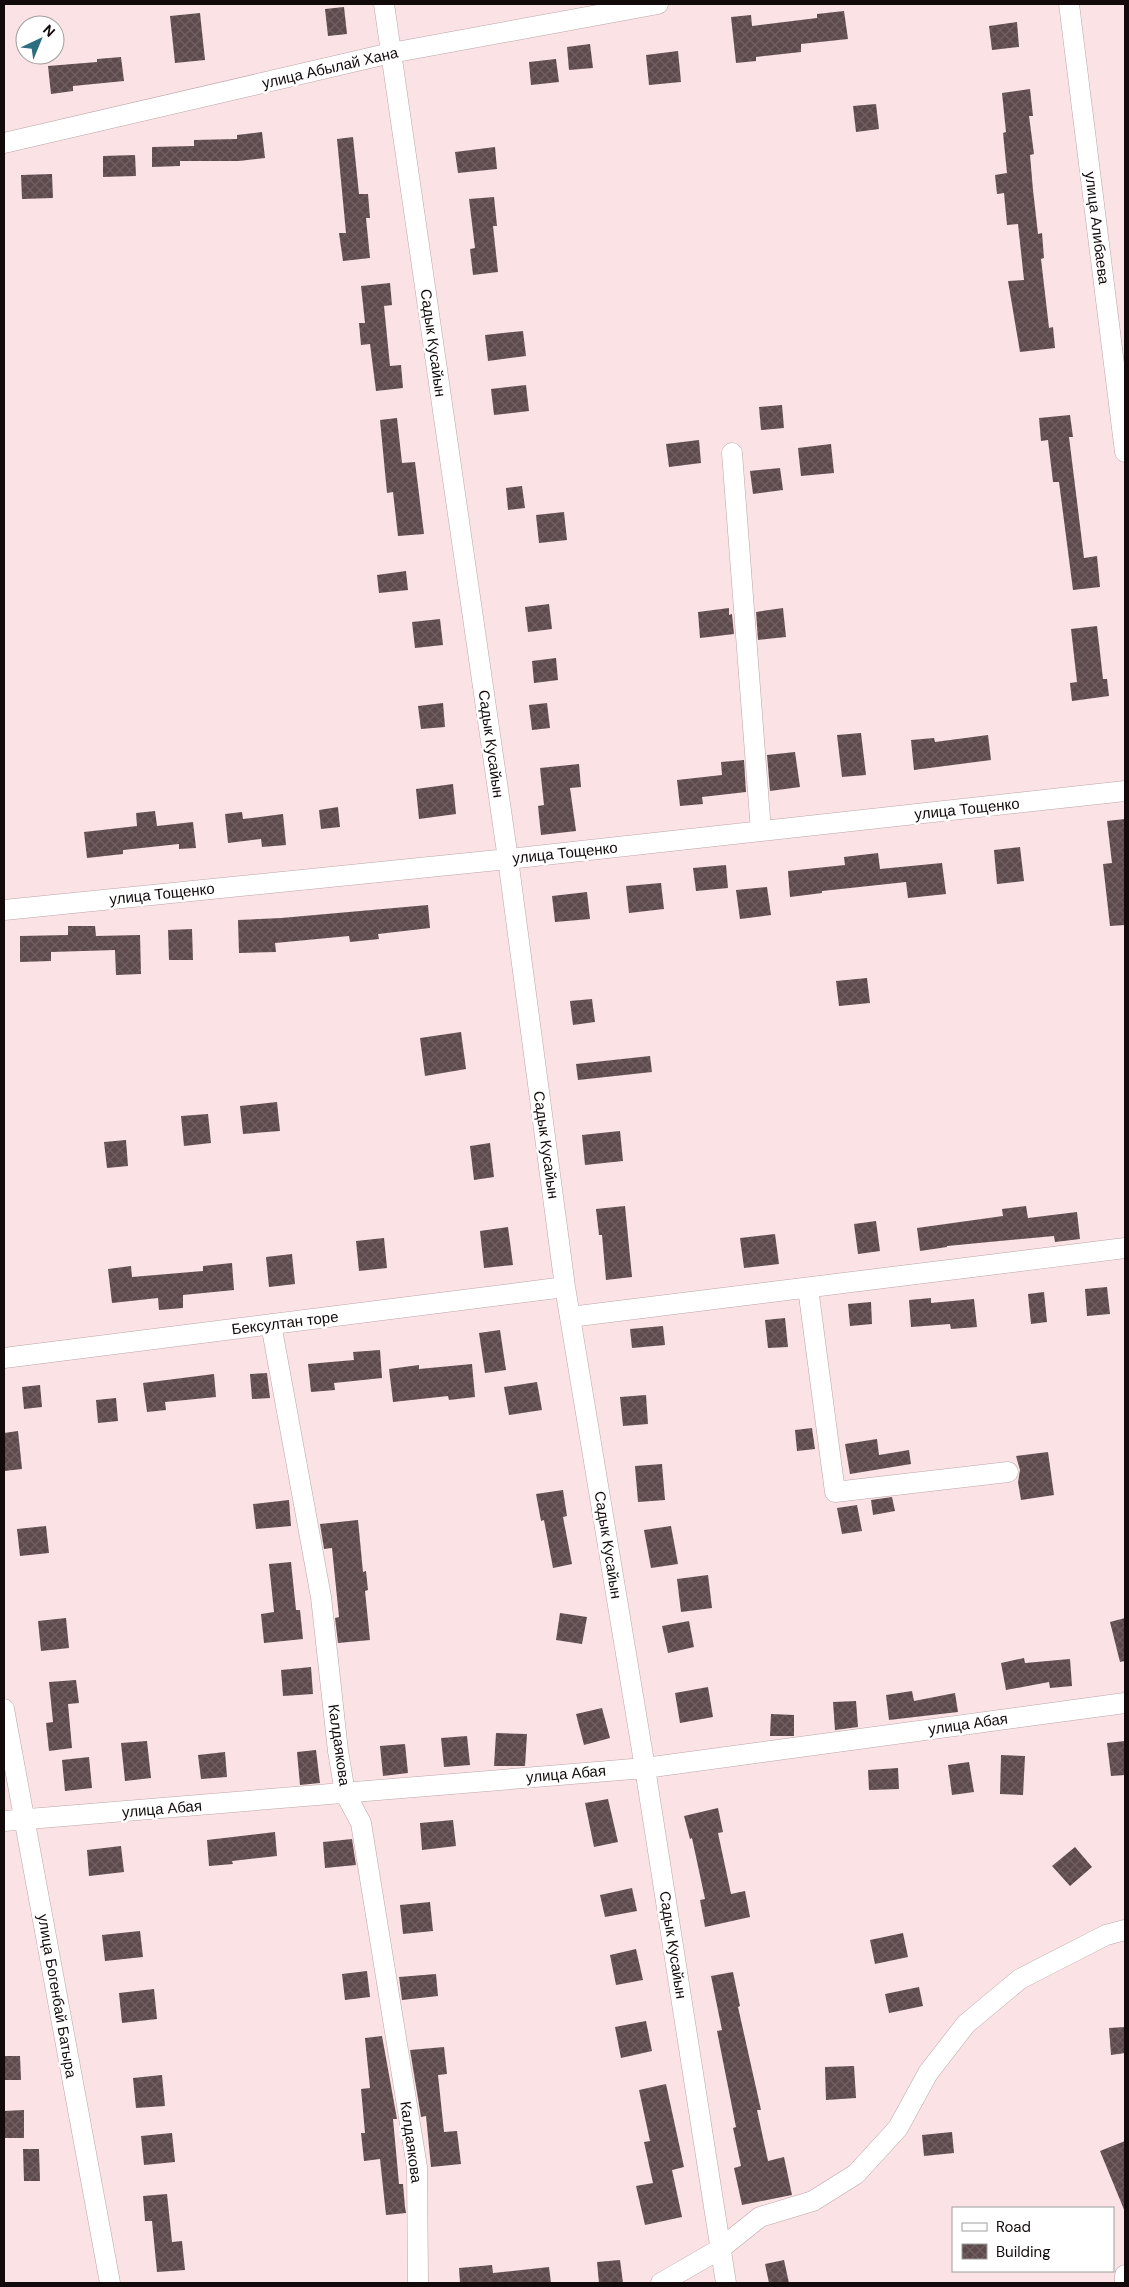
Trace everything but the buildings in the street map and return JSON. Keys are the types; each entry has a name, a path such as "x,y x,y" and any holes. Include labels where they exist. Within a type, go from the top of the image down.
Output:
{"street":[{"name":"Садык Кусайын","path":"384,4 508,859 565,1287 646,1768 726,2283"},
{"name":"улица Абылай Хана","path":"4,143 391,54 658,4"},
{"name":"улица Алибаева","path":"1069,4 1125,452"},
{"path":"732,452 761,831"},
{"name":"улица Тощенко","path":"4,910 508,859 1125,791"},
{"path":"570,1318 1125,1248"},
{"name":"Бексултан торе","path":"4,1358 565,1287"},
{"path":"808,1288 835,1492 1008,1472"},
{"name":"Калдаякова","path":"271,1324 321,1597 338,1751 345,1793 361,1823 417,2167 418,2283"},
{"name":"улица Абая","path":"4,1821 646,1768 1125,1702"},
{"name":"улица Богенбай Батыра","path":"4,1709 110,2283"},
{"path":"661,2283 720,2249 760,2217 813,2200 856,2174 898,2128 928,2073 966,2024 1020,1979 1106,1935 1125,1930"},
{"path":"1125,2275 1125,2283"}]}
